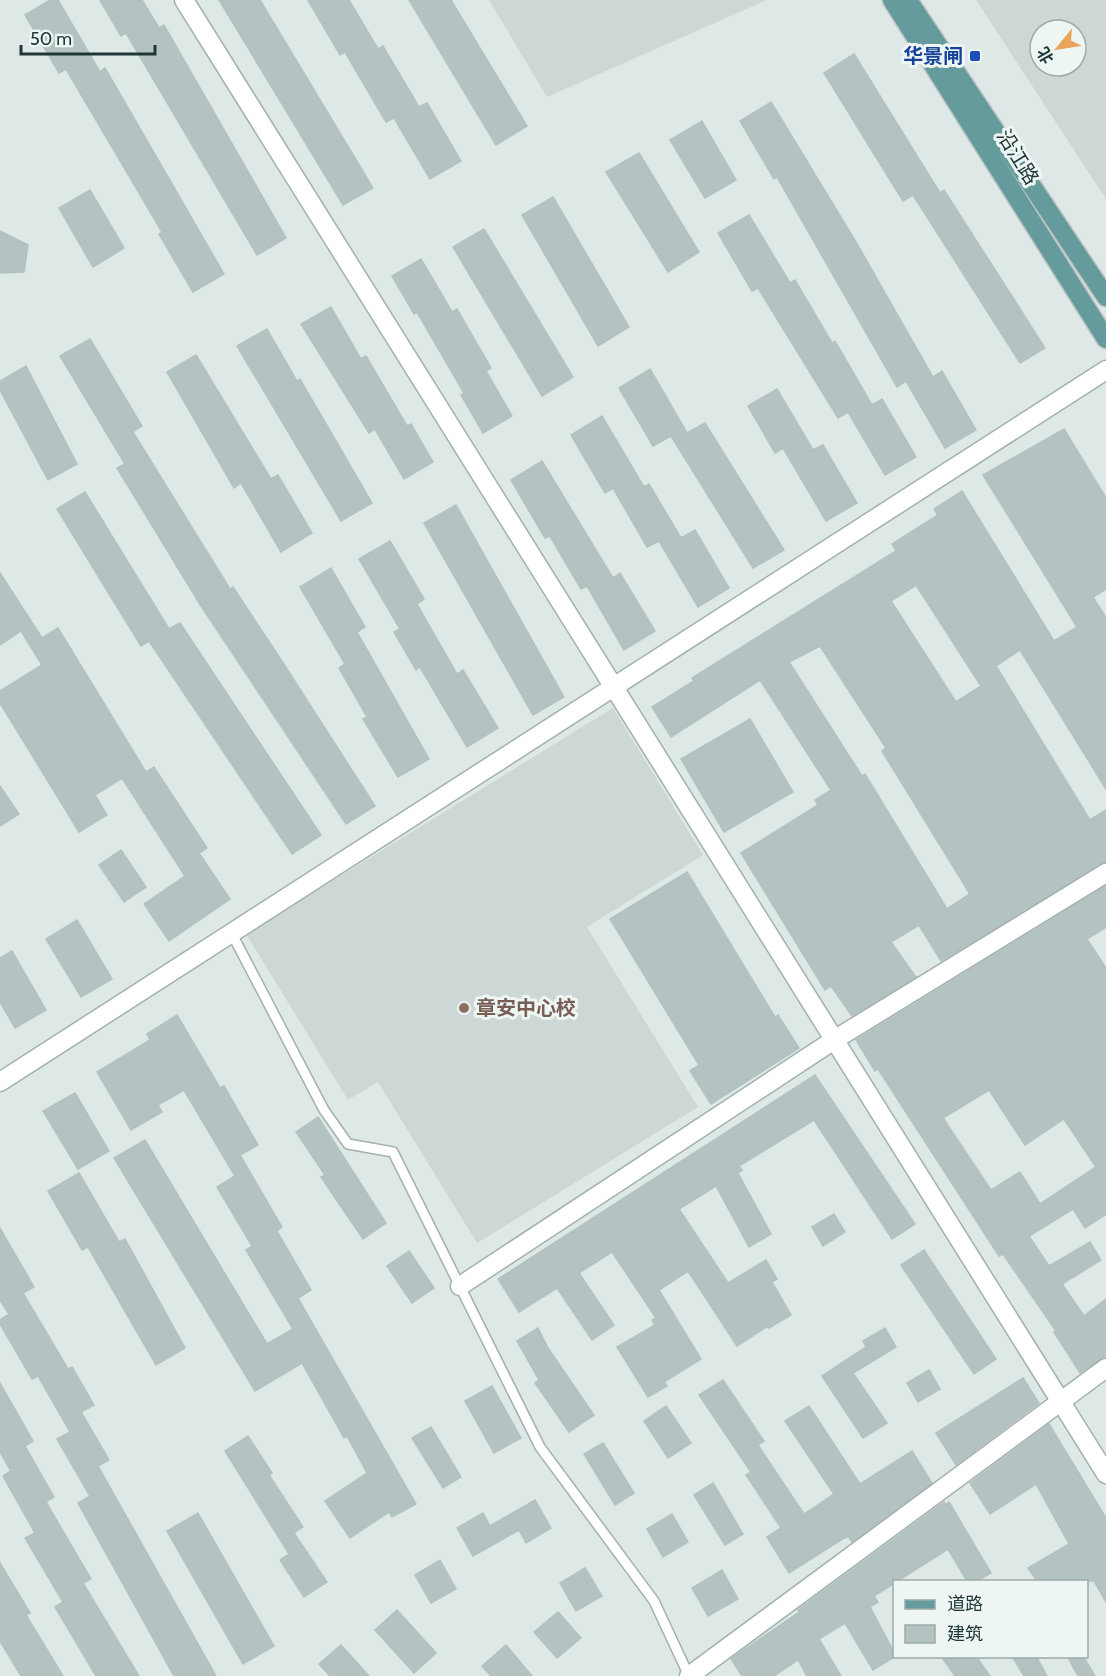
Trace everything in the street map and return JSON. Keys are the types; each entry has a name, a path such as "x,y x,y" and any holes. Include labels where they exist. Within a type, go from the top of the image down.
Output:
{"main road":[{"name":"沿江路","path":"892,0 1106,339"},
{"name":"沿江路","path":"908,0 1106,297"}],"street":[{"path":"184,0 1106,1474"},
{"path":"0,1082 614,689 1106,370"},
{"path":"460,1286 834,1040 1106,873"},
{"path":"689,1676 1106,1368"}],"lane":[{"path":"232,934 324,1110 348,1144 393,1152 540,1447 654,1601 689,1676"}],"shaded area":[{"path":"489,0 767,0 547,97"},
{"path":"976,0 1106,0 1106,199"},
{"name":"章安中心校","path":"613,708 703,855 587,927 698,1107 477,1243 378,1082 348,1100 246,934"}],"building":[{"path":"50,0 58,0 100,72 105,68 224,274 193,292 159,234 162,232 66,69 59,73 25,15"},
{"path":"100,0 142,0 159,28 164,25 286,238 257,255 126,33 121,36"},
{"path":"219,0 260,0 373,188 343,205"},
{"path":"308,0 349,0 378,49 383,46 419,107 427,103 461,161 430,179 394,118 386,122 345,52 340,55"},
{"path":"409,0 451,0 527,126 496,145"},
{"path":"854,54 940,193 944,190 1045,348 1020,363 913,195 903,201 824,73"},
{"path":"771,102 856,242 933,377 942,371 976,430 945,448 906,381 897,387 777,177 774,179 740,121"},
{"path":"702,121 736,180 705,198 670,140"},
{"path":"639,153 699,252 668,272 606,172"},
{"path":"90,190 124,248 93,267 59,208"},
{"path":"553,197 629,327 598,346 522,215"},
{"path":"749,215 790,283 795,280 832,343 835,341 872,405 882,399 916,457 885,475 848,412 838,418 758,288 752,291 718,233"},
{"path":"484,229 573,377 542,396 453,247"},
{"path":"0,231 28,245 24,272 0,273"},
{"path":"421,259 452,312 457,309 491,368 486,371 512,416 483,433 461,395 464,393 417,312 414,314 392,276"},
{"path":"331,307 361,359 366,356 407,426 411,424 433,462 404,479 375,429 369,433 301,324"},
{"path":"267,329 297,381 300,379 372,503 341,521 237,346"},
{"path":"90,339 142,426 133,432 230,589 233,587 375,806 346,824 201,606 117,468 125,464 60,356"},
{"path":"196,355 271,479 278,475 312,533 281,552 241,483 234,488 167,372"},
{"path":"26,366 77,464 48,480 0,390 0,381"},
{"path":"650,369 687,433 705,423 784,550 753,568 671,436 653,446 619,388"},
{"path":"777,389 813,450 823,445 857,503 826,521 783,448 775,453 748,406"},
{"path":"602,416 644,487 649,484 681,538 695,530 729,588 698,607 659,541 647,547 613,488 605,493 571,435"},
{"path":"1064,429 1106,498 1106,589 1093,597 1106,618 1106,789 1020,650 996,666 1090,820 1106,810 1106,862 941,961 919,925 891,942 916,977 852,1016 831,986 825,990 741,853 818,805 815,800 831,790 760,680 671,737 652,707 694,681 692,678 896,551 892,544 938,515 934,509 962,491 1054,641 1077,627 983,475","holes":["916,585 981,686 956,702 891,601","820,646 886,748 882,751 970,894 947,909 865,774 862,776 789,662"]},
{"path":"542,461 613,578 620,573 655,631 624,650 587,586 581,589 550,536 545,538 511,480"},
{"path":"85,492 169,629 180,623 321,835 292,854 149,641 141,646 57,509"},
{"path":"456,505 564,697 533,715 424,523"},
{"path":"390,541 424,599 417,604 457,674 463,670 498,728 467,747 420,667 416,670 394,632 400,629 359,559"},
{"path":"331,568 365,627 357,632 429,759 398,777 363,719 367,717 339,668 345,664 300,587"},
{"path":"0,573 42,638 58,628 146,772 154,767 207,848 199,853 230,899 169,941 144,904 185,876 122,778 95,795 107,815 79,832 0,703 0,691 42,665 21,631 0,645"},
{"path":"750,719 793,792 724,832 681,759"},
{"path":"0,786 19,814 0,826"},
{"path":"121,850 146,887 124,902 99,865"},
{"path":"687,872 775,1017 778,1015 799,1048 711,1104 690,1071 699,1065 610,919"},
{"path":"1106,886 1106,927 1087,939 1106,968 1106,1214 1085,1228 1073,1209 1029,1236 1049,1266 1090,1242 1101,1260 1062,1284 1084,1316 1106,1299 1106,1356 1080,1373 1054,1332 1056,1331 1003,1254 999,1256 878,1069 875,1071 856,1040","holes":["989,1090 1025,1145 1064,1119 1096,1167 1040,1204 1020,1172 991,1190 943,1118"]},
{"path":"77,920 112,979 81,997 46,939"},
{"path":"12,951 46,1010 15,1028 0,1002 0,958"},
{"path":"177,1015 220,1088 224,1086 258,1145 240,1155 282,1227 277,1231 311,1290 298,1298 416,1504 392,1517 389,1512 350,1538 325,1501 367,1473 347,1436 344,1438 302,1363 255,1391 114,1158 145,1140 267,1344 293,1329 246,1250 252,1246 217,1187 235,1176 184,1090 158,1105 162,1112 131,1130 97,1072 150,1040 147,1034"},
{"path":"815,1075 915,1224 892,1239 814,1120 739,1166 742,1170 738,1173 771,1234 749,1247 716,1186 679,1209 728,1283 766,1260 777,1279 772,1282 791,1315 769,1328 768,1326 737,1346 688,1271 659,1290 701,1359 664,1382 667,1386 648,1397 617,1347 655,1325 652,1320 656,1318 612,1252 579,1273 614,1325 592,1340 557,1288 519,1312 498,1279"},
{"path":"75,1093 109,1151 78,1169 43,1111"},
{"path":"318,1117 386,1223 363,1239 321,1177 325,1175 296,1132"},
{"path":"79,1173 119,1242 125,1239 185,1348 156,1365 88,1247 82,1250 48,1191"},
{"path":"834,1214 845,1232 823,1246 812,1227"},
{"path":"0,1228 34,1287 23,1293 68,1369 72,1367 94,1405 81,1412 109,1460 98,1466 216,1676 174,1676 78,1503 90,1496 57,1439 70,1432 38,1376 32,1379 0,1324 0,1320 9,1314 0,1300"},
{"path":"924,1250 996,1359 974,1374 901,1265"},
{"path":"409,1251 434,1288 412,1303 387,1266"},
{"path":"538,1328 548,1348 594,1415 569,1432 535,1383 539,1380 517,1341"},
{"path":"885,1328 896,1347 853,1373 887,1423 863,1438 822,1376 866,1347 863,1341"},
{"path":"929,1370 940,1389 918,1402 907,1383"},
{"path":"1023,1378 1039,1403 956,1465 936,1433"},
{"path":"723,1380 764,1441 758,1445 804,1514 834,1494 785,1421 809,1406 860,1484 912,1451 932,1483 852,1542 849,1537 844,1538 789,1573 767,1537 781,1528 746,1475 751,1472 699,1395"},
{"path":"0,1383 33,1441 25,1446 54,1497 46,1502 91,1579 83,1583 139,1676 96,1676 55,1607 63,1602 25,1538 35,1533 3,1476 11,1471 0,1452"},
{"path":"492,1386 521,1438 494,1453 465,1401"},
{"path":"666,1406 691,1443 668,1458 644,1421"},
{"path":"1049,1424 1106,1518 1106,1602 1094,1581 1036,1580 1028,1568 1069,1544 1036,1484 990,1514 970,1483"},
{"path":"431,1427 461,1477 443,1488 412,1438"},
{"path":"248,1436 272,1473 269,1475 303,1527 294,1533 327,1582 304,1597 280,1560 289,1554 225,1451"},
{"path":"603,1443 634,1493 615,1505 584,1454"},
{"path":"713,1483 743,1534 725,1545 694,1495"},
{"path":"535,1500 551,1528 526,1543 519,1530 473,1556 457,1528 483,1513 490,1526"},
{"path":"944,1502 946,1505 949,1502 991,1573 979,1580 966,1580 948,1549 899,1580 893,1580 893,1584 874,1596 878,1602 870,1607 893,1650 893,1658 873,1670 845,1623 819,1639 841,1676 807,1676 798,1660 774,1676 742,1676 731,1659 799,1612 798,1610"},
{"path":"198,1513 274,1646 243,1664 167,1531"},
{"path":"672,1514 688,1542 663,1557 647,1529"},
{"path":"440,1560 456,1589 431,1603 415,1575"},
{"path":"0,1563 30,1613 26,1615 63,1676 21,1676 0,1641"},
{"path":"585,1568 602,1596 576,1611 560,1583"},
{"path":"722,1570 738,1599 708,1616 692,1588"},
{"path":"397,1610 436,1653 414,1673 375,1630"},
{"path":"558,1612 581,1638 557,1658 534,1632"},
{"path":"341,1645 369,1676 330,1676 319,1664"},
{"path":"506,1645 532,1676 491,1676 482,1666"},
{"path":"942,1658 977,1658 990,1676 955,1676"},
{"path":"1013,1658 1037,1658 1047,1676 1024,1676"},
{"path":"1068,1658 1084,1658 1095,1676 1078,1676"}],"place":[{"name":"华景闸","path":"975,56"},
{"name":"章安中心校","path":"464,1008"}]}
